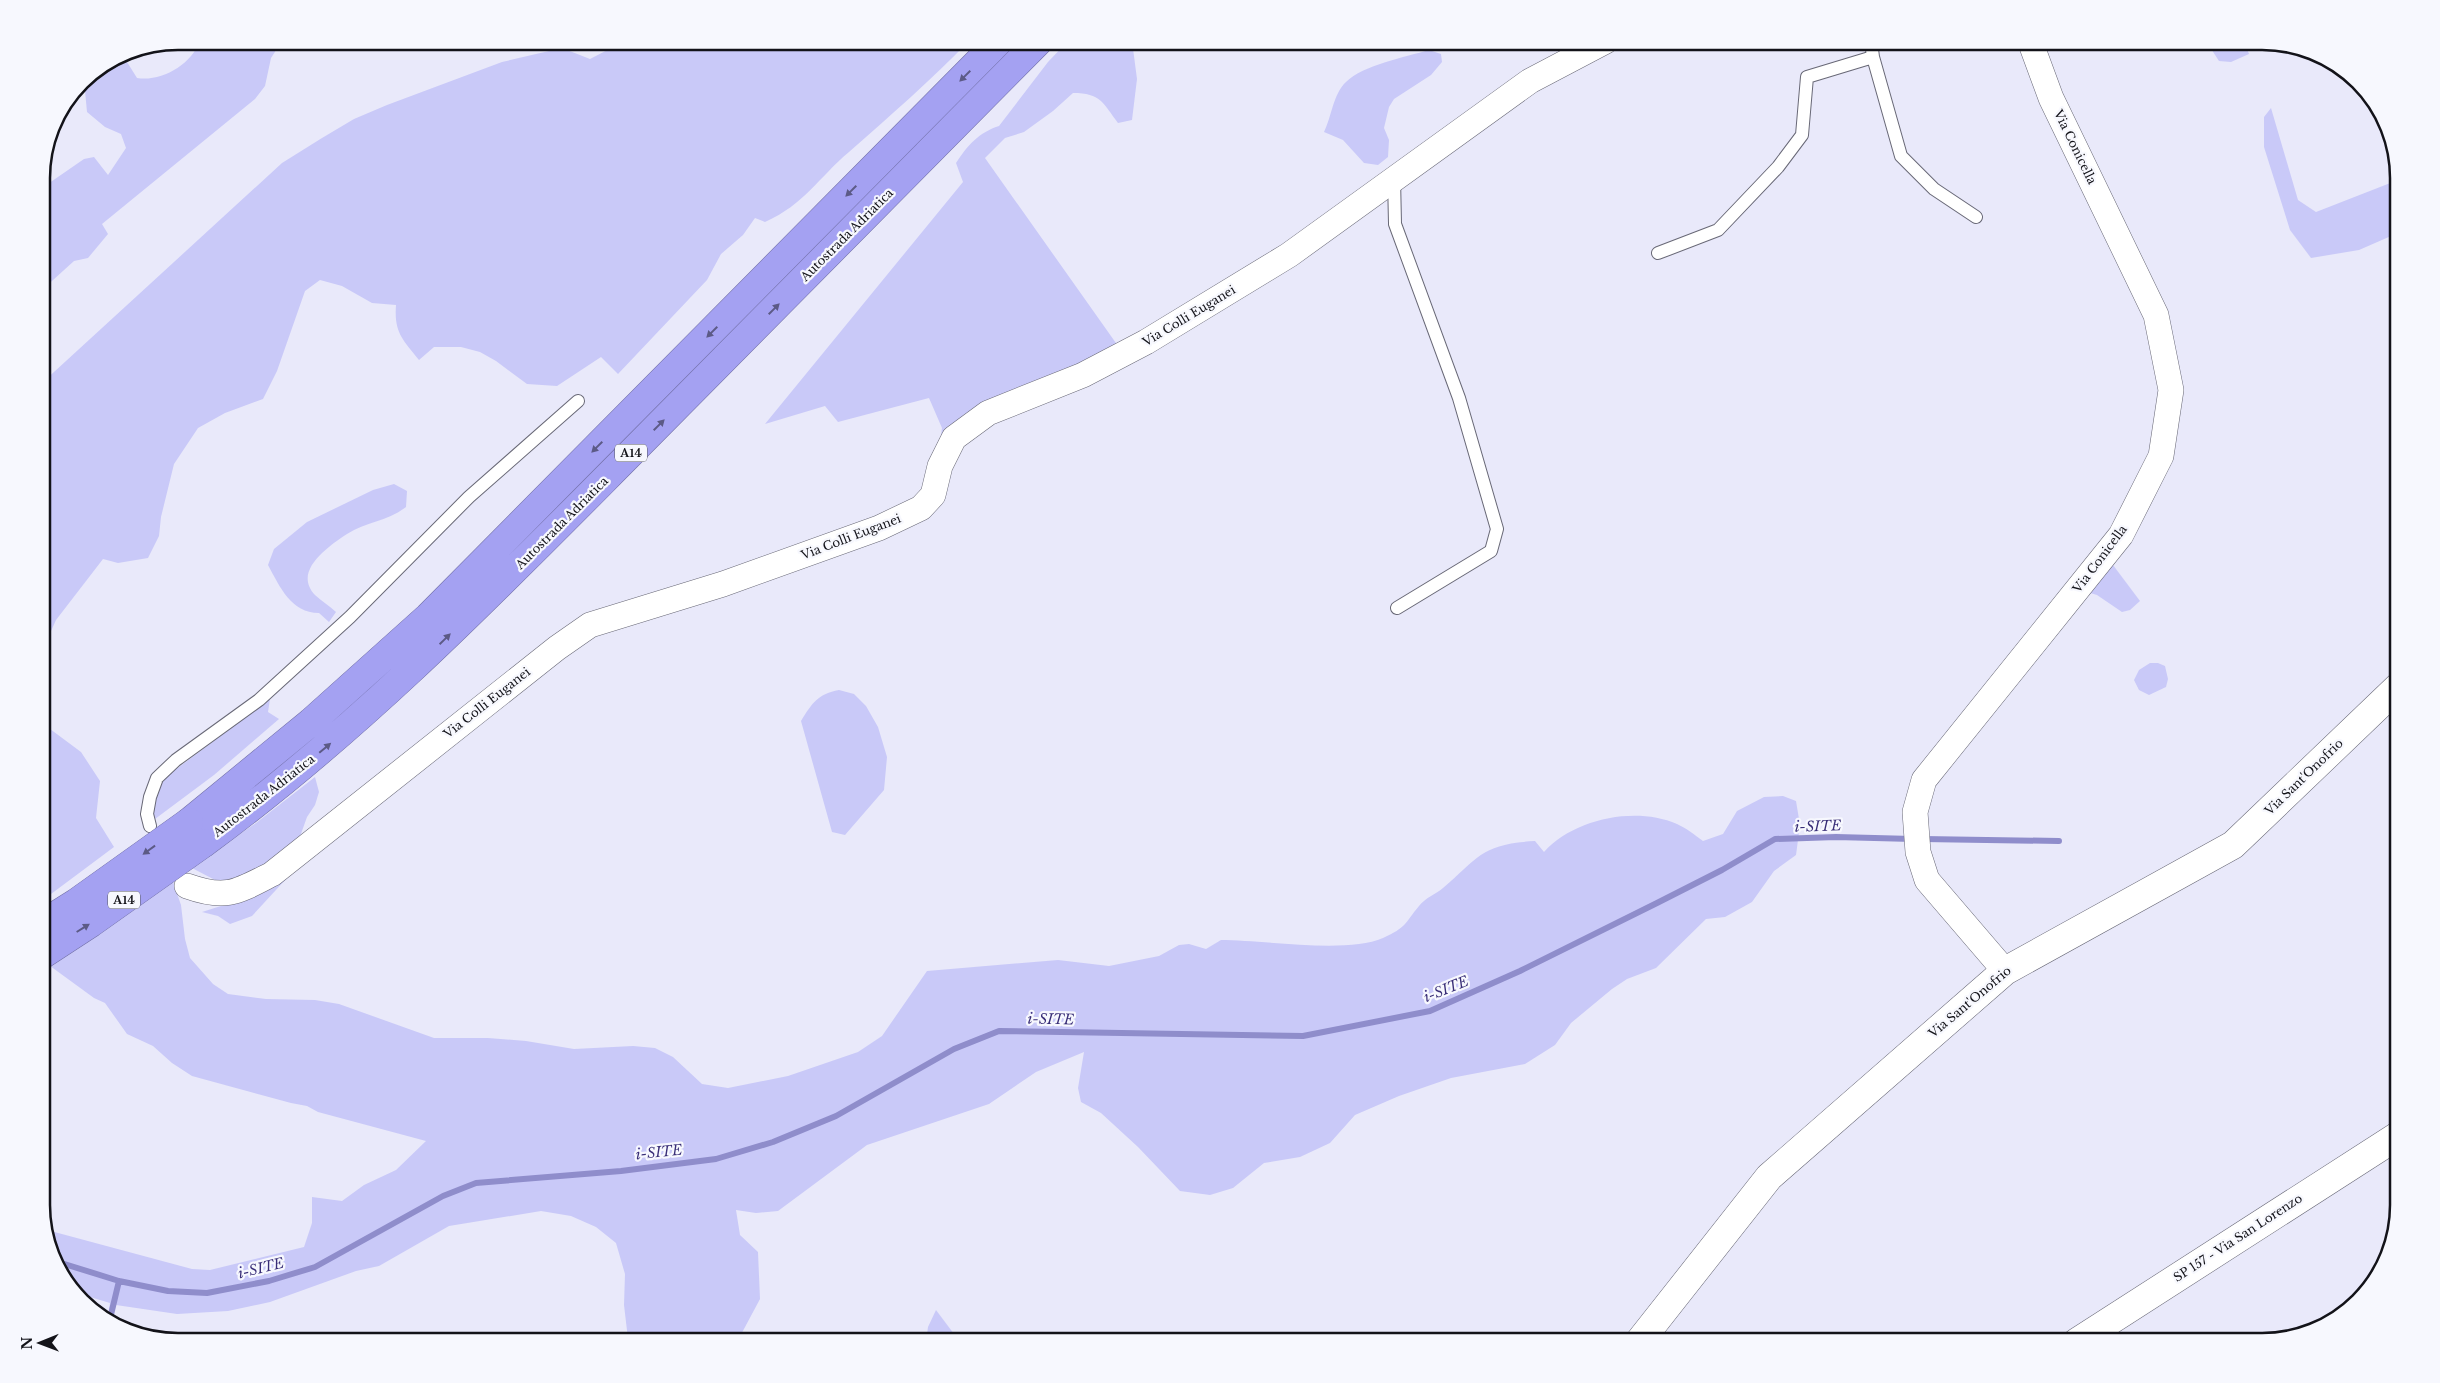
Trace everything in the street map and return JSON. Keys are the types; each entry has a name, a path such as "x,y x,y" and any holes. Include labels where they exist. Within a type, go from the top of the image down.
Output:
{"highway":[{"name":"Autostrada Adriatica","path":"50,950 91,923 196,832 311,722 428,617 990,50"},
{"name":"Autostrada Adriatica","path":"50,919 196,832 324,748 444,641 1030,50"}],"street":[{"name":"Via Colli Euganei","path":"187,886 220,895 240,890 272,874 556,648 590,625 724,584 879,528 921,508 933,495 940,466 954,438 988,413 1083,375 1146,342 1290,255 1394,178 1530,82 1589,50"},
{"name":"Via Conicella","path":"2005,971 1927,880 1918,852 1916,805 1924,780 2121,535 2161,456 2171,390 2156,315 2051,98 2033,50"},
{"name":"Via Sant'Onofrio","path":"1646,1333 1769,1176 2005,971 2233,844 2390,695"},
{"name":"SP 157 - Via San Lorenzo","path":"2091,1333 2390,1141"}],"lane":[{"path":"1872,50 1901,156 1934,189 1976,217"},
{"path":"1658,253 1718,230 1778,167 1802,135 1807,77 1873,57"},
{"path":"1394,178 1395,224 1459,398 1497,529 1491,551 1397,608"},
{"path":"150,826 147,814 150,797 157,778 176,760 266,694 350,617 469,497 578,401"}],"shaded area":[{"path":"196,50 276,50 271,58 265,86 255,99 102,224 108,234 88,258 74,261 50,283 50,182 84,159 94,157 108,175 126,148 121,134 105,127 87,112 85,91 107,72 126,61 137,78 146,79 174,70"},
{"path":"553,50 567,50 590,59 607,50 960,50 910,98 838,162 801,199 779,215 765,222 755,218 743,235 721,254 707,280 618,374 601,357 557,386 527,384 496,361 480,352 461,347 434,347 419,360 400,335 396,322 396,305 372,303 342,286 320,280 305,291 277,371 263,399 225,413 198,428 174,464 161,517 159,536 148,558 118,563 103,559 56,620 50,633 50,376 282,163 354,119 502,62"},
{"path":"1059,50 1133,50 1137,79 1132,120 1118,123 1105,105 1096,97 1082,93 1073,93 1053,111 1024,132 1005,138 985,158 1123,353 940,443 942,428 929,398 838,422 825,406 765,424 963,182 956,163 965,151 979,136 999,126"},
{"path":"1429,50 1441,54 1442,62 1431,75 1394,99 1389,107 1384,128 1389,140 1388,157 1378,165 1364,163 1343,140 1324,132 1335,99 1346,82 1374,66"},
{"path":"2212,50 2247,50 2249,54 2231,62 2219,61"},
{"path":"2271,108 2298,200 2316,212 2390,183 2390,236 2359,250 2311,258 2290,230 2264,147 2264,117"},
{"path":"394,484 407,491 406,507 399,512 347,534 323,552 310,568 309,586 315,595 336,612 329,622 319,613 309,612 294,604 282,590 268,565 274,549 307,522 373,490"},
{"path":"2113,565 2140,601 2130,610 2122,612 2097,595 2087,592"},
{"path":"2150,663 2158,663 2165,666 2168,679 2166,687 2149,695 2139,690 2134,680 2139,670"},
{"path":"839,690 854,694 866,706 878,727 887,757 884,790 845,835 832,832 801,721 816,700 826,694"},
{"path":"270,699 268,712 279,719 214,775 151,822 151,800 163,779"},
{"path":"50,729 81,752 100,781 96,818 114,847 50,895"},
{"path":"315,777 319,792 315,805 307,817 297,845 284,856 230,883 217,881 190,867 256,823"},
{"path":"1783,796 1796,801 1800,825 1796,855 1774,871 1752,902 1725,917 1706,919 1656,968 1627,979 1612,989 1571,1023 1555,1045 1525,1064 1451,1078 1399,1096 1355,1115 1330,1143 1300,1157 1264,1163 1233,1188 1210,1195 1180,1191 1138,1147 1101,1113 1081,1102 1078,1088 1084,1052 1036,1072 989,1104 867,1145 778,1211 756,1213 736,1210 740,1235 758,1252 760,1299 742,1333 627,1333 624,1305 625,1274 616,1243 596,1227 571,1216 541,1211 449,1226 379,1266 356,1271 270,1302 228,1311 177,1314 116,1305 113,1315 108,1312 110,1303 90,1297 72,1276 63,1261 52,1231 192,1269 210,1270 304,1247 312,1223 312,1197 342,1201 364,1185 396,1170 426,1141 318,1112 307,1106 192,1076 172,1063 153,1046 127,1034 105,1003 94,998 50,966 50,960 171,876 181,905 185,939 190,958 213,984 228,994 266,999 315,1000 339,1004 434,1038 488,1038 526,1041 574,1049 633,1046 655,1048 673,1057 702,1084 728,1088 788,1076 858,1052 882,1036 927,971 1058,960 1109,966 1159,956 1179,945 1189,944 1206,949 1221,940 1327,946 1367,943 1383,938 1401,928 1424,901 1443,888 1474,860 1492,849 1503,845 1535,841 1544,852 1572,831 1588,824 1624,816 1643,816 1677,824 1703,841 1723,834 1737,811 1764,797"},
{"path":"299,865 252,916 230,924 218,916 202,912 246,898"},
{"path":"936,1310 953,1333 927,1333"}],"waterway":[{"name":"i-SITE","path":"65,1264 119,1281 168,1291 207,1293 269,1281 315,1267 443,1196 476,1183 621,1171 716,1159 773,1142 836,1116 954,1049 999,1031 1303,1036 1430,1011 1520,971 1657,903 1722,870 1775,839 1836,837 1913,839"},
{"name":"i-SITE","path":"1923,839 2059,841"},
{"path":"111,1314 119,1281"}]}
